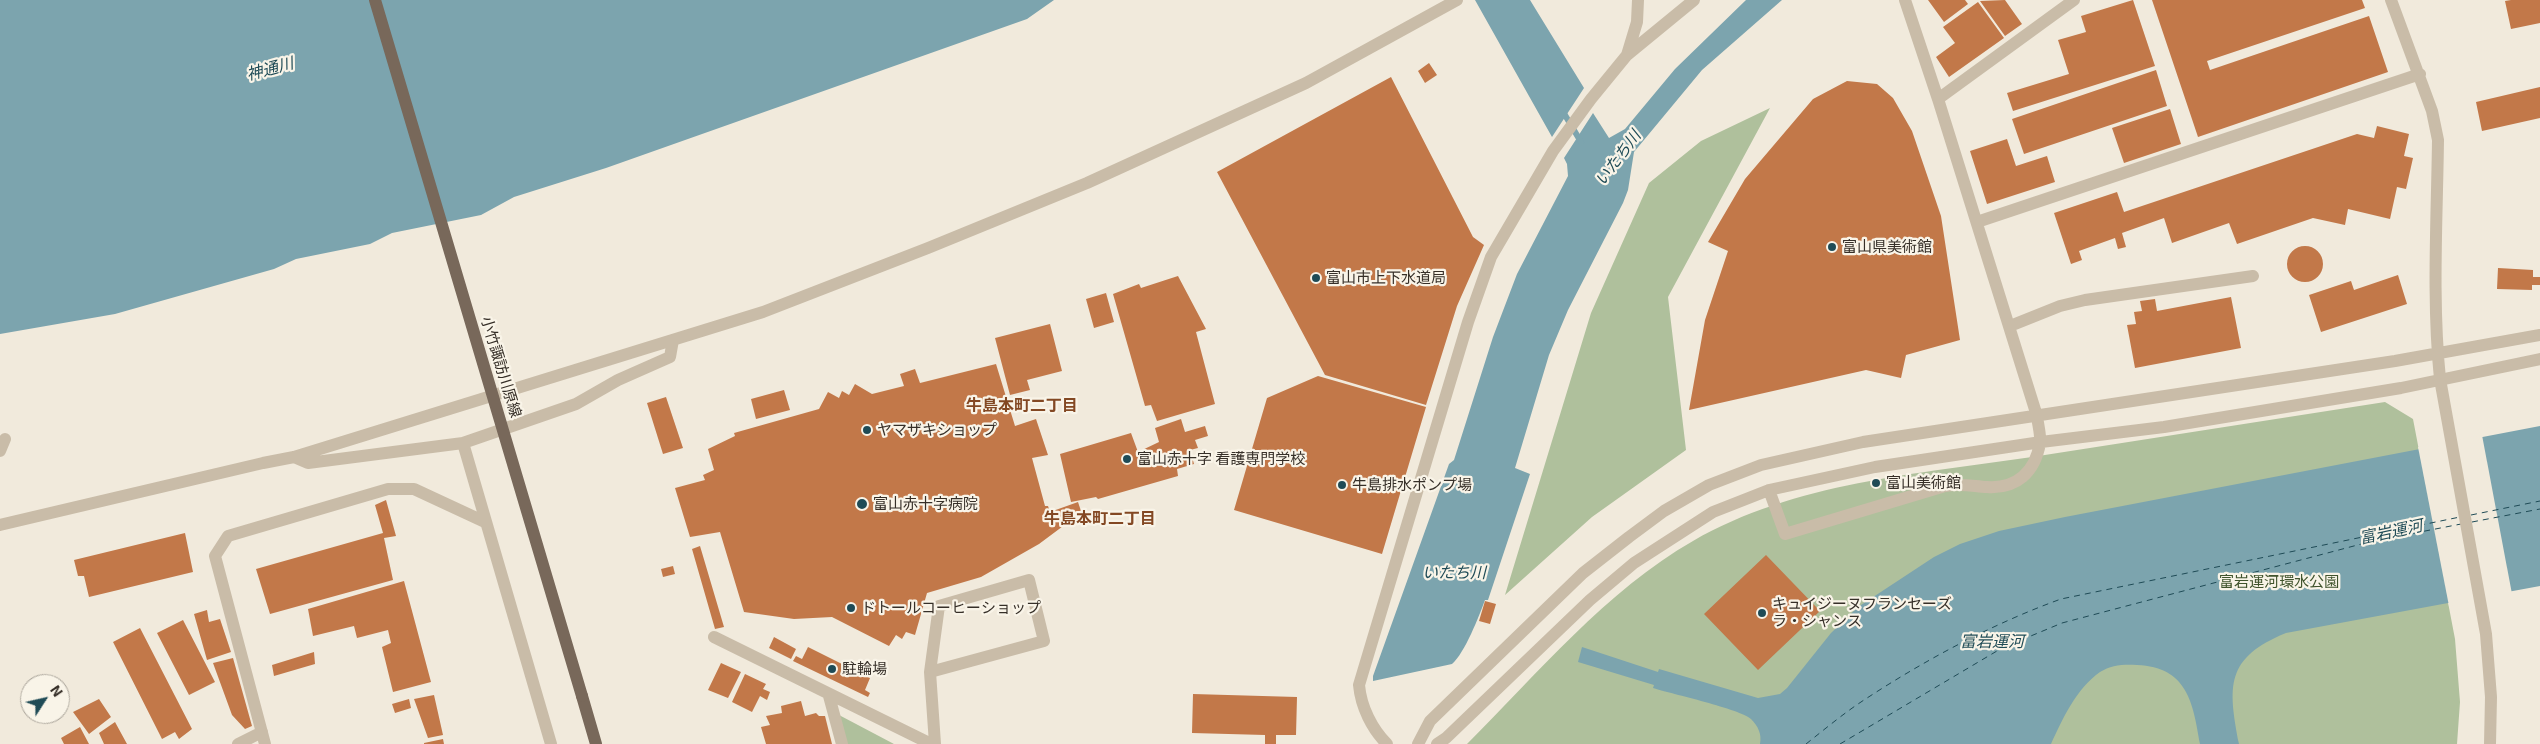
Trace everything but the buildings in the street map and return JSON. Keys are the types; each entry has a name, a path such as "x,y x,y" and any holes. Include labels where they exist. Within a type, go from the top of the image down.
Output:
{"main road":[{"name":"小竹諏訪川原線","path":"375,0 596,744"}],"street":[{"path":"0,525 248,466 294,457 762,312 935,245 1087,183 1306,83 1457,0"},
{"path":"1627,55 1638,22 1638,0"},
{"path":"1387,744 1376,733 1360,699 1359,685 1468,322 1488,266 1553,150 1590,99 1627,55 1694,0"},
{"path":"1769,490 1786,534 1945,486 1959,484 1988,487 2009,485 2020,481 2035,462 2041,442 2037,416 2010,326 1905,0"},
{"path":"1938,99 2074,0"},
{"path":"2391,0 2420,74 2432,112 2438,140 2435,320 2437,353 2440,380 2486,634 2491,697 2490,744"},
{"path":"1977,222 2420,74"},
{"path":"2010,326 2060,306 2084,300 2253,276"},
{"path":"1418,744 1430,721 1583,573 1664,511 1709,485 1761,466 1863,442 2437,353 2540,335"},
{"path":"294,457 308,463 462,443 576,404 618,380 670,357 673,340"},
{"path":"1437,744 1446,738 1590,600 1634,563 1712,512 1769,490 1875,467 2041,442 2164,427 2401,388 2540,359"},
{"path":"462,443 552,744"},
{"path":"238,744 264,738 215,556 228,536 388,490 414,489 485,522"},
{"path":"930,672 1044,641 1029,580 939,606 930,672 935,744"},
{"path":"714,637 829,696 931,744"},
{"path":"829,696 842,744"}],"green space":[{"path":"1770,108 1668,297 1686,450 1592,517 1505,595 1591,313 1649,183 1701,141"},
{"name":"富岩運河環水公園","path":"2385,402 2413,419 2455,639 2460,702 2457,744 1467,744 1574,635 1631,584 1661,561 1693,541 1732,521 1773,505 1858,483 1902,475 2032,457"},
{"path":"839,715 894,744 847,744"}],"water":[{"name":"神通川","path":"0,0 1054,0 1027,19 606,168 514,197 481,215 392,233 370,244 296,259 274,269 115,314 0,334"},
{"path":"1475,0 1530,0 1584,88 1552,137"},
{"name":"いたち川","path":"1746,0 1782,0 1702,70 1634,152 1628,190 1623,203 1568,310 1549,355 1515,468 1530,474 1488,600 1485,600 1467,643 1452,664 1373,681 1373,676 1449,464 1454,460 1493,337 1517,274 1568,176 1567,164 1564,158 1593,113 1609,138 1625,129 1675,69"},
{"name":"富岩運河","path":"2540,426 2540,586 2286,633 2266,643 2251,653 2241,664 2236,676 2233,690 2233,706 2239,744 2200,744 2194,714 2185,690 2167,672 2154,667 2122,665 2113,666 2100,672 2077,695 2051,744 1760,744 1760,734 1757,727 1751,719 1744,715 1720,706 1653,688 1654,685 1578,662 1582,647 1658,672 1659,669 1758,698 1780,694 1787,688 1831,633 1858,607 1934,557 1960,544 1999,531 2065,517"}],"pier":[{"path":"2482,435 2512,594 2449,606 2418,447"}],"waterway":[{"path":"1562,110 1581,142"}],"ferry route":[{"path":"2471,515 2540,501"},
{"path":"2472,522 2540,509"},
{"path":"1806,744 1857,705 1935,657 1984,631 2061,599 2460,517"},
{"path":"1840,744 2002,648 2062,623 2369,542 2461,524"}],"place":[{"name":"富山県美術館","path":"1832,247"},
{"name":"富山市上下水道局","path":"1316,278"},
{"name":"ヤマザキショップ","path":"867,430"},
{"name":"富山赤十字 看護専門学校","path":"1127,459"},
{"name":"富山美術館","path":"1876,483"},
{"name":"牛島排水ポンプ場","path":"1342,485"},
{"name":"富山赤十字病院","path":"862,504"},
{"name":"ドトールコーヒーショップ","path":"851,608"},
{"name":"キュイジーヌフランセーズ ラ・シャンス","path":"1762,613"},
{"name":"駐輪場","path":"832,669"}],"district":[{"name":"牛島本町二丁目","path":"1022,406"},
{"name":"牛島本町二丁目","path":"1100,519"}]}
